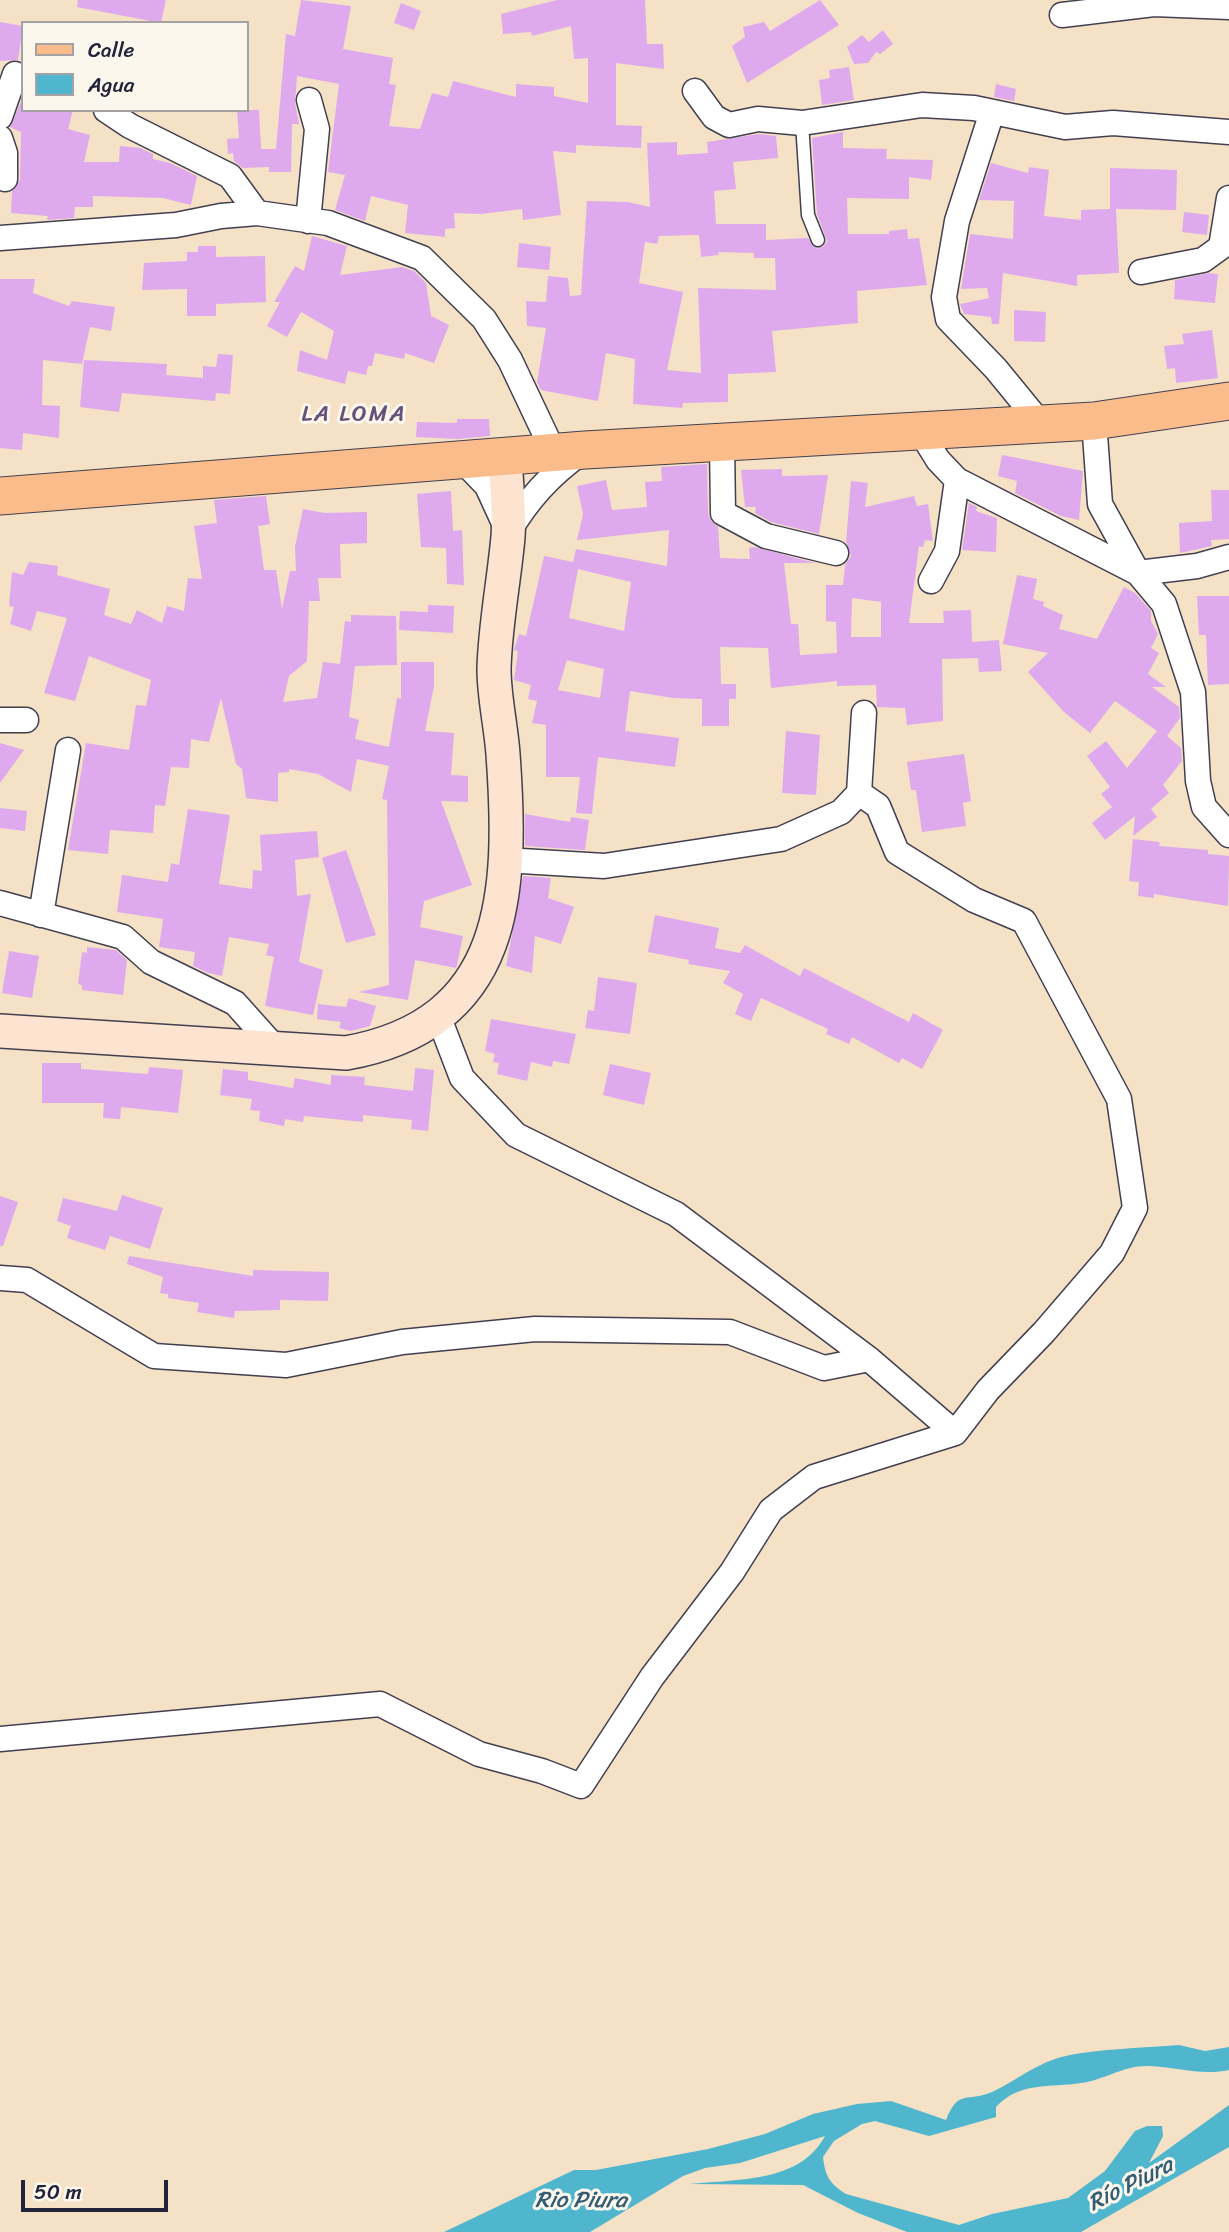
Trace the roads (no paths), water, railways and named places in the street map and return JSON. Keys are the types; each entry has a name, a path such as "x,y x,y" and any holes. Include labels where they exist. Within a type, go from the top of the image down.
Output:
{"main road":[{"path":"0,496 570,451 1094,421 1229,401"},
{"path":"0,1031 67,1033 278,1051 346,1053 373,1049 421,1030 439,1018 475,978 487,954 501,897 507,843 503,755 494,670 508,534 505,457"}],"street":[{"path":"1062,15 1154,4 1229,7"},
{"path":"0,117 12,73"},
{"path":"695,92 714,117 729,125 758,119 802,123 922,105 992,112 1065,127 1113,123 1229,132"},
{"path":"308,221 317,129 309,100"},
{"path":"109,112 130,127 230,176 257,213"},
{"path":"992,112 957,221 944,297 948,319 996,369 1041,424"},
{"path":"0,138 5,153 5,179"},
{"path":"1141,272 1203,260 1221,247 1229,198"},
{"path":"0,238 176,226 221,216 257,213 328,223 422,258 447,279 484,320 570,451 521,511 508,534"},
{"path":"1094,421 1100,504 1138,573 1164,604 1193,692 1198,781 1204,807 1229,835"},
{"path":"920,431 939,460 957,480 1138,573 1197,566 1229,557"},
{"path":"722,442 723,513 766,536 836,553"},
{"path":"463,461 487,486 508,534"},
{"path":"931,581 947,551 957,480"},
{"path":"505,860 604,866 781,839 841,811 859,793 864,713"},
{"path":"0,720 26,720"},
{"path":"41,915 68,750"},
{"path":"0,1739 380,1704 479,1754 542,1771 581,1786 652,1677 732,1572 771,1510 814,1476 956,1433 988,1390 1044,1332 1112,1253 1135,1208 1119,1099 1024,921 974,900 898,852 878,806 859,793"},
{"path":"0,903 123,937 151,962 234,1003 278,1051"},
{"path":"439,1018 462,1078 516,1135 676,1214 869,1359 956,1433"},
{"path":"0,1278 27,1280 154,1356 286,1364 401,1342 536,1329 730,1332 824,1368 869,1359"}],"lane":[{"path":"802,123 808,215 818,240"}],"water":[{"name":"Rio Piura","path":"1179,2045 1205,2051 1229,2047 1229,2070 1209,2072 1140,2066 1090,2081 1025,2089 996,2107 996,2117 929,2136 875,2121 862,2124 834,2141 823,2157 829,2179 846,2194 959,2225 992,2214 1068,2198 1105,2171 1135,2131 1147,2126 1162,2126 1163,2136 1149,2163 1229,2105 1229,2147 1081,2232 907,2232 858,2213 803,2185 690,2184 747,2179 784,2171 800,2163 814,2151 825,2136 740,2163 705,2168 683,2176 590,2232 444,2232 574,2170 596,2170 708,2149 765,2134 813,2114 857,2104 891,2101 946,2120 959,2100 992,2092 1055,2059 1098,2051"}],"district":[{"name":"LA LOMA","path":"354,415"}],"water label":[{"name":"Río Piura","path":"1131,2185"}]}
